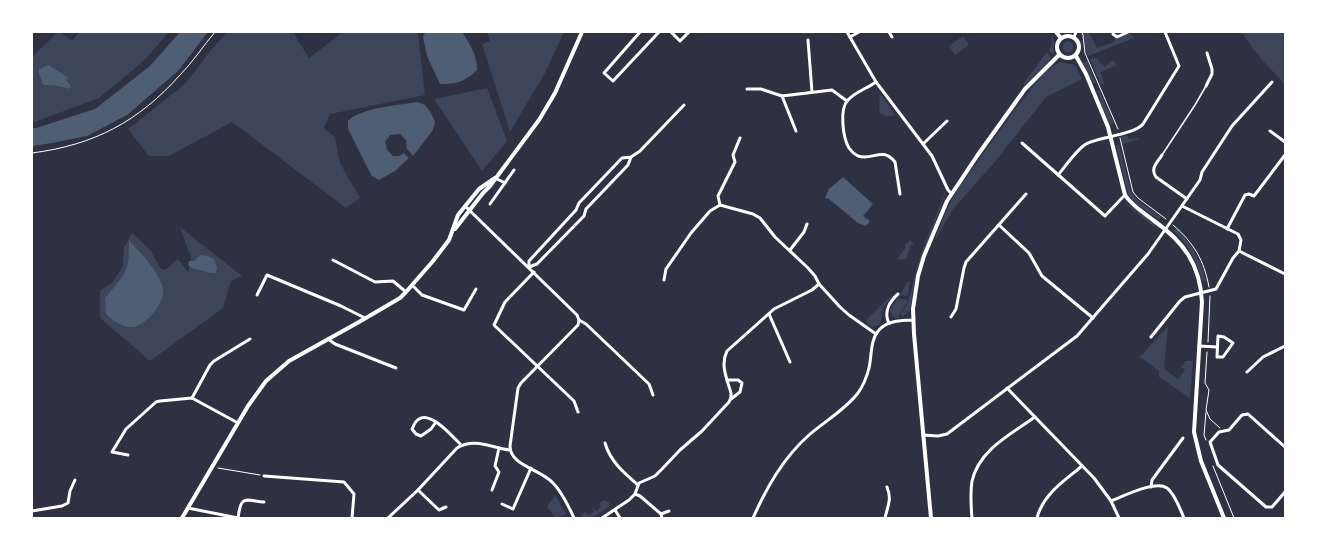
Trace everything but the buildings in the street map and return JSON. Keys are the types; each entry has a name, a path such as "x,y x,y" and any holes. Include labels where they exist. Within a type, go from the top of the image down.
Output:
{"street":[{"path":"182,518 260,388 289,361 400,298 413,286 444,246 469,210 496,178 539,120 566,72 582,32"},
{"path":"640,32 604,73 613,81 659,32"},
{"path":"671,32 680,41 689,32"},
{"path":"847,32 876,82 924,143 935,160 948,190 951,193"},
{"path":"850,38 858,32"},
{"path":"889,32 892,37"},
{"path":"1056,32 1061,38"},
{"path":"1074,37 1076,32"},
{"path":"1113,34 1117,37 1128,32"},
{"path":"1058,175 1086,143 1140,128 1179,66 1164,32"},
{"path":"1065,36 1074,37 1079,45 1076,56 1073,58 1065,58 1059,55 1056,46 1061,38 1065,36"},
{"path":"808,40 812,92"},
{"path":"1206,86 1212,74 1207,53"},
{"path":"931,518 913,320 914,296 921,266 951,193 1025,89 1059,55"},
{"path":"1076,56 1089,80 1111,136 1125,195 1132,204 1165,228 1181,243 1195,268 1202,292 1194,435 1201,461 1224,518"},
{"path":"876,82 847,101 843,107 842,115 849,148 852,152 859,156 883,154 892,159 895,162 900,194"},
{"path":"923,435 938,436 947,434 1077,336 1148,254 1200,180 1202,172 1232,126 1272,82"},
{"path":"747,89 761,89 782,96 832,90 847,101"},
{"path":"782,96 796,131"},
{"path":"529,268 529,261 576,210 579,203 622,158 631,157 640,151 684,105"},
{"path":"924,143 947,121"},
{"path":"1270,131 1285,142"},
{"path":"720,206 718,196 735,162 733,154 740,138"},
{"path":"1022,143 1105,216 1125,195"},
{"path":"1162,155 1153,172 1156,177 1187,199"},
{"path":"1227,229 1245,195 1249,194 1254,196 1285,155"},
{"path":"529,268 537,264 584,216 586,209 628,165 631,157"},
{"path":"490,204 514,170"},
{"path":"496,178 505,183"},
{"path":"451,235 458,215 465,206 480,188 496,178"},
{"path":"951,317 956,309 966,262 1026,194"},
{"path":"465,206 534,272 577,315 579,320 578,325 521,383 518,388 510,450 513,457 519,462 544,475 554,484 574,518"},
{"path":"664,280 666,269 691,233 710,211 720,206 757,216 764,222 775,237 812,272 819,284 849,315 876,334"},
{"path":"1151,337 1180,301 1185,297 1216,289 1232,258 1239,251 1241,240 1238,234 1182,206"},
{"path":"576,210 584,216"},
{"path":"790,250 804,232 807,224"},
{"path":"999,225 1029,253 1042,276 1093,318"},
{"path":"1239,251 1285,274"},
{"path":"333,260 375,282 393,281 406,292"},
{"path":"534,272 505,302 494,325 574,401 578,412"},
{"path":"256,295 267,275 365,318"},
{"path":"730,400 731,393 723,364 727,351 769,314 780,306 812,290 819,284"},
{"path":"413,286 422,295 464,310 476,289"},
{"path":"889,323 886,312 891,302 898,294"},
{"path":"769,314 790,362"},
{"path":"579,320 585,322 649,384 653,395"},
{"path":"753,518 768,486 793,452 808,436 858,393 869,368 873,342 876,334 883,326 889,323 913,320"},
{"path":"1218,336 1224,337 1233,343 1223,357 1217,356 1217,347 1218,336"},
{"path":"192,398 210,365 250,339"},
{"path":"328,339 335,344 396,368"},
{"path":"1199,346 1217,347"},
{"path":"1246,372 1263,356 1285,346"},
{"path":"602,518 629,500 635,494 641,481 655,476 680,450 702,431 730,400 740,392 742,383 738,380 727,380"},
{"path":"1007,388 1094,478 1111,501 1119,518"},
{"path":"128,455 112,452 119,439 130,425 157,401 192,398 238,423"},
{"path":"1285,448 1248,414 1242,415 1229,430 1219,432 1210,442 1218,465 1266,507 1272,507 1285,492"},
{"path":"436,422 421,436 416,434 412,429 415,423 420,418 424,417 436,422 443,426 461,445"},
{"path":"972,518 971,491 973,480 980,463 987,452 1035,417"},
{"path":"1151,487 1152,480 1182,438"},
{"path":"388,518 418,490 461,445 471,442 510,450"},
{"path":"605,443 612,460 638,485"},
{"path":"492,490 498,472 495,466 499,448"},
{"path":"1037,518 1040,508 1047,496 1082,466"},
{"path":"502,504 513,509 531,468"},
{"path":"264,476 344,482 354,494 352,518"},
{"path":"32,511 62,506 68,503 70,492 75,480"},
{"path":"1111,501 1159,485 1169,489 1184,518"},
{"path":"885,518 890,500 887,487"},
{"path":"418,490 439,510 446,507"},
{"path":"635,494 640,496 662,516 669,511"},
{"path":"188,508 238,518 240,504 242,501 264,502"},
{"path":"616,510 620,518"}],"lane":[{"path":"1162,155 1206,86"}],"path":[{"path":"32,153 57,150 88,141 130,120 158,98 181,75 214,32"},
{"path":"1082,32 1084,35 1085,53 1116,124 1133,192 1138,198 1184,234 1193,244 1200,257 1211,298 1205,383 1209,390 1206,410 1210,419 1223,431"},
{"path":"212,466 264,476"}],"shaded area":[{"path":"58,32 72,41 79,32 169,32 146,59 99,98 32,123 32,57","holes":["38,70 68,78 66,80 69,89 58,86 43,85"]},
{"path":"180,32 208,32 178,71 127,115 87,136 32,146 32,128 95,109 150,66"},
{"path":"227,32 293,32 309,58 343,32 415,32 418,34 425,95 330,114 324,128 335,137 340,163 360,198 346,208 232,122 169,156 149,156 128,129 185,84"},
{"path":"426,32 462,32 474,55 477,70 460,82 440,84 427,56 423,36"},
{"path":"487,32 564,32 545,73 510,132 482,44 490,41"},
{"path":"1084,32 1089,32 1097,48 1111,43 1128,32 1134,38 1088,56"},
{"path":"1241,32 1285,32 1284,83 1261,59"},
{"path":"1052,34 1054,41 1053,56 1049,50 1052,44"},
{"path":"963,36 969,45 955,55 949,46"},
{"path":"1066,42 1070,42 1072,43 1072,51 1066,52 1063,49 1063,45"},
{"path":"1047,52 1052,58 1026,84 1023,84"},
{"path":"1090,59 1098,59 1099,63 1105,67 1113,60 1117,65 1101,72 1105,84 1101,85"},
{"path":"1087,61 1096,83 1092,83 1083,63"},
{"path":"1060,62 1075,65 1082,79 1046,97 994,163 953,209 935,239 949,205 960,186 1018,105 1043,75 1054,65"},
{"path":"48,65 69,78 66,80 71,86 69,89 58,86 43,85 38,70"},
{"path":"487,88 507,141 482,171 434,99"},
{"path":"1099,90 1114,123 1110,125 1100,101 1101,100 1097,91"},
{"path":"879,95 883,97 895,115 887,117 880,113"},
{"path":"417,102 425,105 431,113 435,122 433,130 413,156 407,149 406,140 400,134 390,135 385,142 387,150 393,156 399,156 404,153 409,158 395,171 379,180 372,176 367,167 348,129 348,121 361,113 370,110"},
{"path":"1127,135 1129,139 1140,139 1123,144 1121,137"},
{"path":"1116,145 1119,145 1131,192 1137,200 1161,217 1159,220 1134,202 1128,194"},
{"path":"844,178 873,204 863,216 870,221 866,226 858,223 829,199 825,198 829,189"},
{"path":"945,192 942,204 919,264 910,311 902,317 901,314 908,303 919,260"},
{"path":"1124,202 1128,204 1156,225 1154,227"},
{"path":"180,227 242,276 231,281 223,308 150,361 100,318 100,290 113,282 123,265 124,248 132,233 151,251 160,268 165,270 178,259 188,272 191,258"},
{"path":"1176,228 1195,252 1206,281 1202,281 1191,254 1184,242 1174,231"},
{"path":"129,240 149,262 161,281 163,288 161,300 153,314 141,324 130,327 120,324 106,314 105,298 119,282 127,268 129,258"},
{"path":"910,240 914,244 911,245 906,260 898,260 897,259 906,247 905,245"},
{"path":"200,255 208,256 214,259 217,268 216,273 193,269 188,265 189,261 194,261"},
{"path":"907,282 910,282 908,295 900,295"},
{"path":"890,297 892,297 886,303 882,311 879,325 873,327 867,324 867,319"},
{"path":"898,298 907,300 907,303 899,315 899,318 895,318 892,316 890,310"},
{"path":"1168,326 1164,369 1178,379 1185,370 1181,367 1186,361 1193,361 1190,398 1159,377 1159,371 1140,357"},
{"path":"555,495 566,514 556,518 547,507"},
{"path":"604,500 609,502 609,507 592,518 583,518 581,515 586,512 588,515 594,512 593,507 596,511 601,507 599,503"}]}
